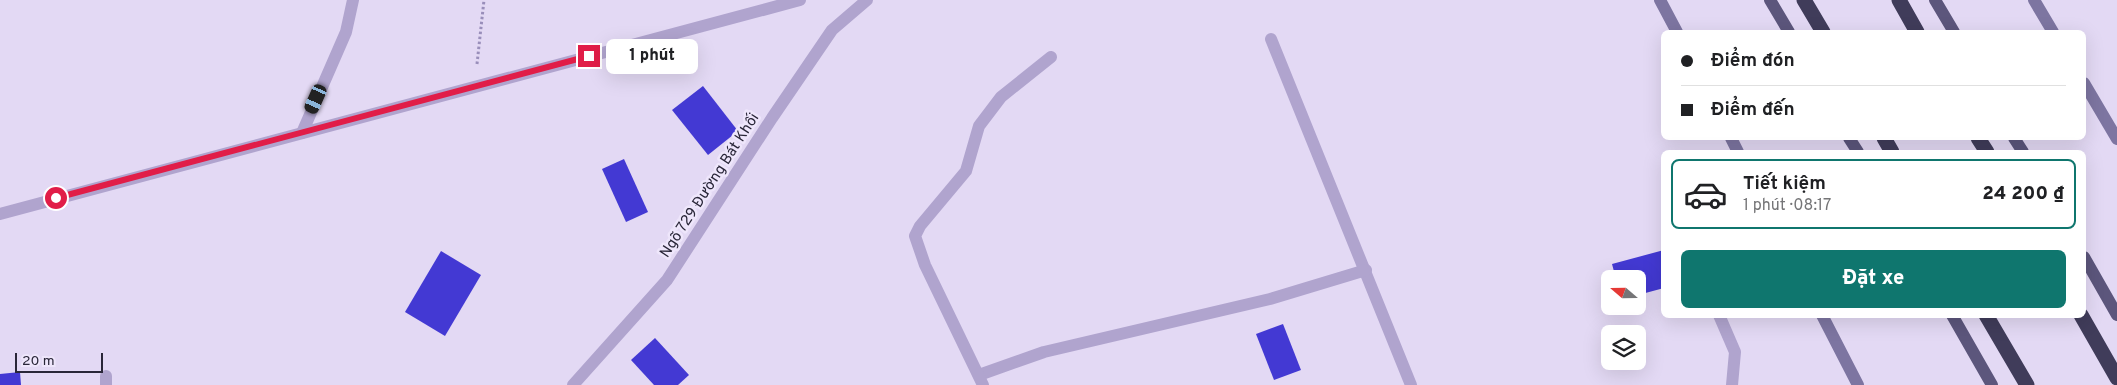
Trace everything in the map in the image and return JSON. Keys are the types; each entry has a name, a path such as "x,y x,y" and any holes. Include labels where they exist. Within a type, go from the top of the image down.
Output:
{"highway":[{"path":"1804,0 1822,30"},
{"path":"1899,0 1917,30"},
{"path":"1988,318 2027,385"},
{"path":"2083,318 2117,378"}],"main road":[{"path":"1660,0 1676,30"},
{"path":"1770,0 1788,30"},
{"path":"1935,0 1953,30"},
{"path":"2034,0 2052,30"},
{"path":"2086,86 2117,139"},
{"path":"2086,261 2117,315"},
{"path":"1824,318 1858,385"},
{"path":"1954,318 1992,385"}],"street":[{"path":"302,133 346,32 353,0"},
{"path":"0,214 800,0"},
{"name":"Ngõ 729 Đường Bát Khối","path":"573,385 667,280 772,118 832,30 867,0"},
{"path":"1271,39 1411,385"},
{"path":"1051,57 1001,97 984,119 979,126 966,171 920,226 915,236 925,265 981,380 1044,352 1270,299 1366,270"},
{"path":"1720,318 1735,352 1732,385"}],"path":[{"path":"474,87 484,0"}],"building":[{"path":"703,86 738,131 708,155 672,110"},
{"path":"624,159 648,212 626,222 602,169"},
{"path":"441,251 481,275 445,336 405,312"},
{"path":"1661,251 1661,289 1646,293 1646,270 1614,270 1612,264"},
{"path":"1283,324 1301,370 1274,380 1256,334"},
{"path":"655,338 689,375 678,385 654,385 631,360"},
{"path":"20,372 21,385 0,385 0,374"}],"route":[{"path":"56,198 589,56"}]}
